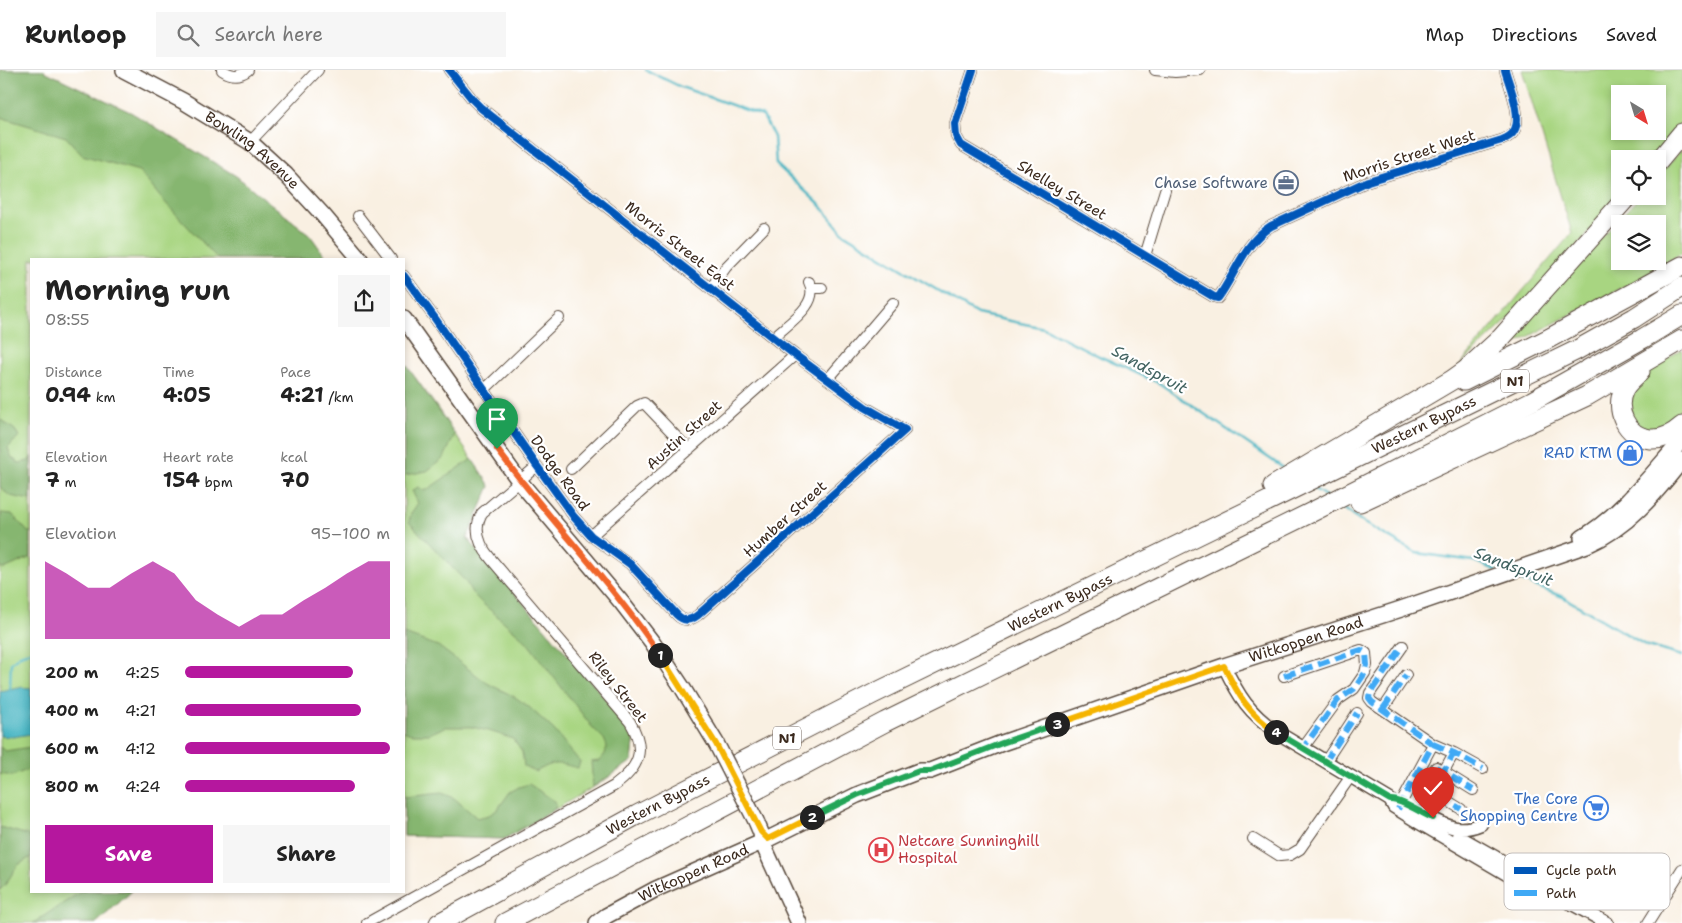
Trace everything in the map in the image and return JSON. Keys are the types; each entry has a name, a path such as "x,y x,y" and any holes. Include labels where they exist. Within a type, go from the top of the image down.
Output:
{"highway":[{"path":"1666,152 1682,133"},
{"path":"1338,457 1395,414 1452,380 1482,356 1514,324 1620,205"},
{"path":"1395,414 1546,340 1682,266"},
{"name":"Western Bypass","path":"439,923 637,815 846,707 1140,563 1338,457 1576,351 1634,318 1682,287"},
{"name":"Western Bypass","path":"505,923 885,722 1148,593 1205,574 1373,489 1682,315"},
{"path":"1373,489 1587,396 1682,340"},
{"path":"1657,355 1628,382 1620,398 1622,416 1631,431 1639,436 1650,439 1663,438 1682,426"}],"main road":[{"name":"Bowling Avenue","path":"124,70 250,142 286,175 323,214 359,258"},
{"path":"405,320 520,482 628,610 682,687 716,744 808,923"},
{"name":"Witkoppen Road","path":"1542,559 1594,531 1607,520 1638,491 1682,440"},
{"name":"Witkoppen Road","path":"597,923 606,916 656,889 764,838 857,795 919,771 930,771 1002,743 1224,666 1476,584 1542,559 1586,545 1614,530 1640,508 1665,483 1682,460"},
{"path":"764,838 799,923"},
{"name":"Witkoppen Road","path":"604,923 625,916 764,838"}],"street":[{"path":"222,70 236,76 248,70"},
{"path":"250,142 318,70"},
{"name":"Morris Street East","path":"449,70 481,108 795,355 866,407 905,430"},
{"name":"Shelley Street","path":"972,70 955,124 956,136 962,145 1218,298"},
{"path":"1155,70 1175,72 1200,70"},
{"name":"Morris Street West","path":"1218,298 1253,241 1271,226 1368,181 1502,140 1514,132 1517,118 1505,70"},
{"path":"1145,256 1165,190"},
{"path":"358,216 390,258"},
{"path":"711,288 726,267 764,228"},
{"name":"Dodge Road","path":"405,277 574,517 591,536 630,564 680,618"},
{"path":"774,338 809,304 815,286"},
{"path":"828,379 893,303"},
{"path":"484,390 559,318"},
{"name":"Austin Street","path":"591,536 795,355"},
{"path":"571,469 637,406 644,403 690,450"},
{"name":"Humber Street","path":"680,618 687,620 698,616 905,430"},
{"name":"Riley Street","path":"367,923 614,786 636,764 638,743 630,722 490,559 480,542 478,530 479,518 482,513 537,466"},
{"path":"1403,646 1368,696 1370,700 1433,744 1454,752 1482,769"},
{"path":"1284,676 1361,650 1366,653 1367,669 1360,681 1354,689 1338,700 1303,748"},
{"path":"1224,666 1242,700 1265,725 1351,776 1504,872"},
{"path":"1383,709 1406,675"},
{"path":"1325,762 1357,713"},
{"path":"1396,804 1433,744"},
{"path":"1454,752 1440,769 1428,789 1461,809"},
{"path":"1440,769 1473,790"},
{"path":"1253,839 1280,856 1295,853 1300,849 1351,776"},
{"path":"1396,804 1460,830 1481,824"},
{"path":"1420,814 1504,862"},
{"path":"1670,888 1682,869"},
{"path":"1579,910 1591,918 1607,923"},
{"path":"1648,923 1656,910"}],"green space":[{"path":"0,70 42,70 132,113 236,176 310,235 326,258 30,258 30,893 130,893 96,923 0,923"},
{"path":"0,70 42,70 132,113 236,176 310,235 326,258 217,258 161,198 139,171 82,155 66,137 0,117"},
{"path":"1522,70 1682,70 1682,127 1663,150 1611,150 1612,205 1535,294 1458,367 1572,233"},
{"path":"1682,149 1682,253 1666,263 1666,215 1623,215 1632,205 1666,205 1666,168"},
{"path":"1611,228 1611,270 1654,270 1643,277 1495,354"},
{"path":"1682,349 1682,408 1659,428 1647,429 1632,423 1625,392 1639,377"},
{"path":"405,363 490,486 467,538 635,733 632,761 599,784 504,839 405,836"},
{"path":"405,363 455,434 444,458 427,471 406,475"},
{"path":"0,419 15,430 19,436 8,448 12,458 19,463 29,461 30,459 30,500 10,496 0,487"},
{"path":"472,459 490,486 467,538 635,733 632,761 593,787 591,762 599,761 605,754 607,746 604,739 592,727 526,641 472,593 466,582 409,522 411,513 418,503 412,491 418,487 425,491"},
{"path":"1,513 12,514 30,532 30,557 4,569 0,567"},
{"path":"405,634 438,646 487,683 515,697 529,707 554,730 580,762 578,768 556,764 536,772 524,766 522,752 513,739 492,732 472,727 445,727 429,734 411,734 405,731"},
{"path":"0,747 5,751 30,747 30,768 13,776 0,774"},
{"path":"529,784 556,802 555,809 504,839 405,836 405,797 442,793 454,798 477,818 489,815 497,810 510,792"},
{"path":"0,827 28,835 30,838 30,858 18,865 0,890"},
{"path":"79,893 130,893 96,923 33,923"}],"water":[{"path":"18,687 30,688 30,734 13,737 0,736 0,691"}],"waterway":[{"name":"Sandspruit","path":"646,70 681,87 763,116 774,137 776,164 820,205 843,233 977,314 1044,328 1099,356 1159,383 1285,469"},
{"name":"Sandspruit","path":"1313,488 1327,497"},
{"name":"Sandspruit","path":"1340,506 1364,523 1416,553 1474,561 1496,570"},
{"name":"Sandspruit","path":"1513,577 1563,597 1647,646 1682,656"},
{"path":"10,688 11,663 20,655 30,651"}],"marked path":[{"path":"1398,809 1433,744 1369,698 1370,693 1403,646"},
{"path":"1284,676 1361,650 1366,653 1367,665 1365,673 1354,689 1338,700 1303,748"},
{"path":"1383,709 1406,675"},
{"path":"1325,762 1357,713"},
{"path":"1433,744 1483,769"},
{"path":"1432,792 1454,753"},
{"path":"1436,767 1473,790"},
{"path":"1425,787 1461,809"}],"cycle path":[{"path":"405,277 574,517 591,536 630,564 677,615 685,620 692,619 698,615 905,430 865,407 795,355 481,108 449,70"},
{"path":"973,70 955,124 956,136 961,145 1218,298 1247,250 1271,226 1368,181 1502,140 1511,135 1517,118 1505,70"}],"place":[{"name":"Chase Software","path":"1286,183"},
{"name":"RAD KTM","path":"1630,453"},
{"name":"The Core Shopping Centre","path":"1596,808"},
{"name":"Netcare Sunninghill Hospital","path":"881,850"}],"route":[{"path":"497,449 520,482 622,603 652,642 716,744 761,832 768,839 857,795 919,771 930,771 1002,743 1224,666 1242,700 1265,725 1390,800 1398,800 1420,814 1433,818"}]}
